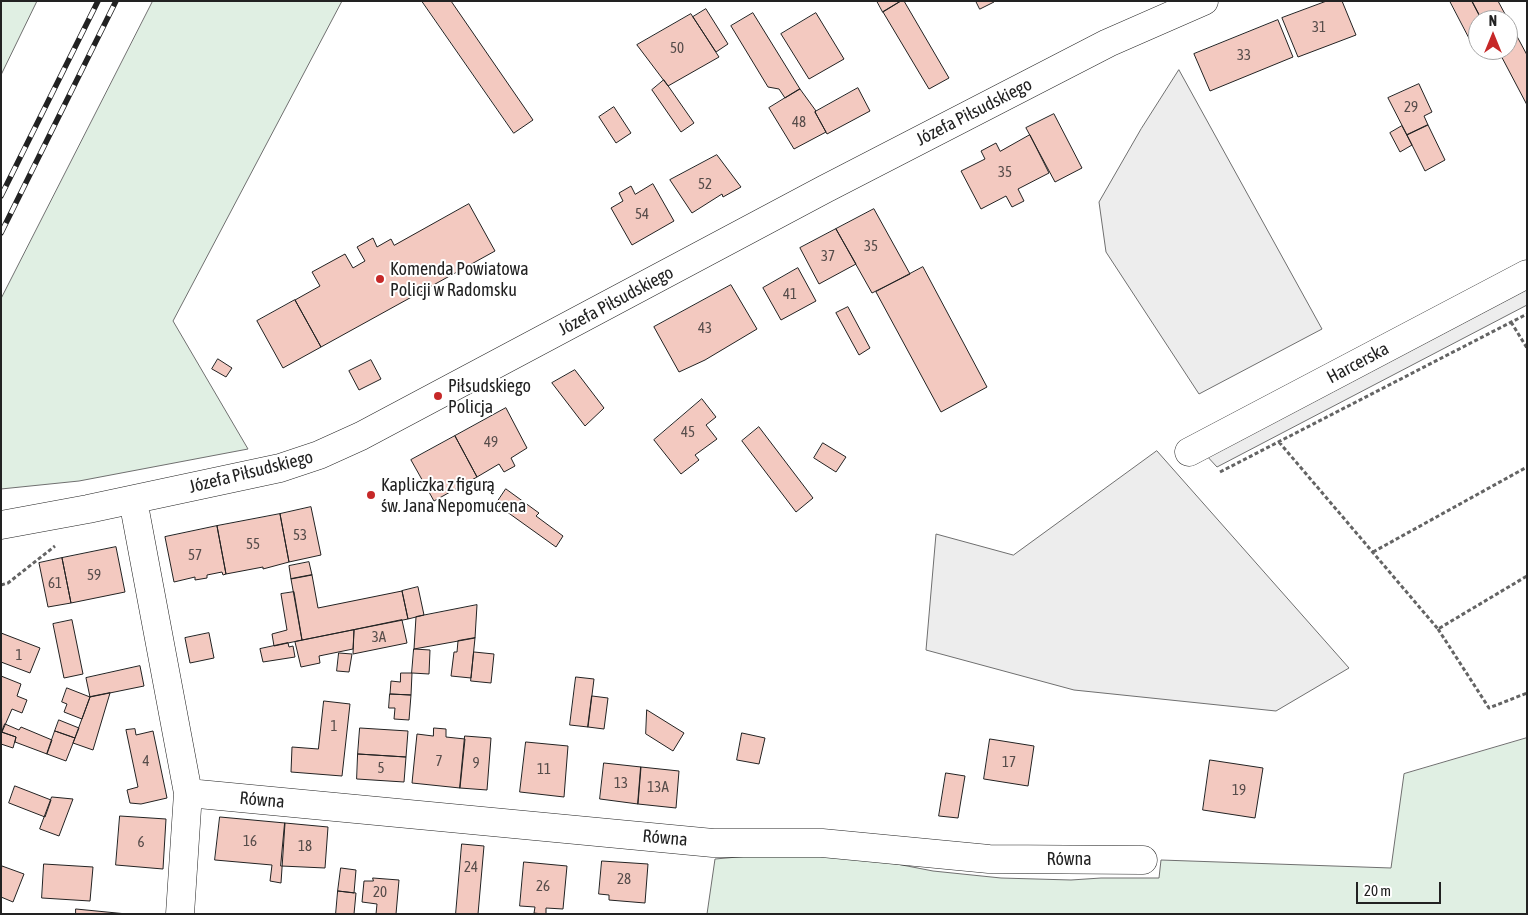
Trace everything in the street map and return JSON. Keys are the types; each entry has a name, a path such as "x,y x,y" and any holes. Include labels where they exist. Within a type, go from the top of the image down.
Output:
{"street":[{"name":"Józefa Piłsudskiego","path":"1,525 133,500 280,468 319,455 361,436 834,184 1064,65 1125,35 1204,1"},
{"name":"Harcerska","path":"1189,452 1527,274"},
{"path":"133,500 188,793 180,914"},
{"name":"Równa","path":"188,793 713,843 822,842 990,859 1142,860"}],"path":[{"path":"1220,472 1527,314"},
{"path":"1511,322 1527,348"},
{"path":"1279,442 1438,629 1489,708 1527,693"},
{"path":"1373,552 1527,467"},
{"path":"1,585 8,583 55,546"},
{"path":"1438,629 1527,576"}],"green space":[{"path":"1,1 37,1 1,75"},
{"path":"153,1 342,1 173,321 248,449 79,481 1,489 1,299"},
{"path":"1527,738 1527,914 707,914 715,859 806,851 871,859 933,871 1001,878 1071,880 1159,878 1161,860 1391,868 1404,774"}],"shaded area":[{"path":"1179,70 1322,329 1199,394 1106,252 1099,202 1141,129"},
{"path":"1527,287 1527,305 1217,467 1205,454"},
{"path":"1157,451 1349,668 1276,711 1074,690 926,650 936,534 1013,555"}],"building":[{"path":"422,1 451,1 533,120 514,133"},
{"path":"877,1 901,1 883,12"},
{"path":"904,1 949,78 929,89 883,12"},
{"path":"976,1 993,1 994,2 980,9"},
{"path":"1327,1 1342,1 1356,35 1298,57 1282,18"},
{"path":"1450,1 1472,1 1477,10 1468,10 1468,36"},
{"path":"1472,1 1498,1 1503,10 1477,10"},
{"path":"706,9 728,44 716,52 693,17"},
{"path":"753,13 800,89 785,98 779,89 768,87 731,26"},
{"path":"816,13 844,59 809,79 781,34"},
{"path":"691,14 719,57 668,86 637,45"},
{"path":"1278,20 1293,57 1210,91 1194,54"},
{"path":"1518,38 1527,55 1527,105 1503,60 1518,60"},
{"path":"664,80 694,123 681,132 652,90"},
{"path":"1419,84 1432,112 1424,116 1428,125 1407,135 1388,98"},
{"path":"858,88 870,111 827,134 815,112"},
{"path":"800,89 816,111 826,132 794,149 769,108"},
{"path":"614,107 631,133 616,143 599,117"},
{"path":"1054,114 1082,168 1055,182 1026,128"},
{"path":"1428,125 1445,160 1425,171 1407,135"},
{"path":"1402,126 1412,145 1400,152 1390,133"},
{"path":"1030,135 1049,173 1018,189 1024,201 1012,207 1006,196 981,209 961,171 985,159 981,151 996,143 1000,151"},
{"path":"717,155 741,187 723,197 722,194 692,213 670,180"},
{"path":"653,184 674,221 632,245 611,208 623,201 619,193 631,186 635,194"},
{"name":"Komenda Powiatowa Policji w Radomsku","path":"469,204 495,251 321,347 295,300 320,286 312,272 345,254 353,268 365,261 357,247 373,238 377,247 391,239 394,245"},
{"path":"874,209 910,274 872,293 836,229"},
{"path":"836,229 856,264 819,284 800,248"},
{"path":"923,267 987,387 941,412 876,292"},
{"path":"798,268 816,301 781,320 763,288"},
{"path":"731,285 757,329 705,360 679,372 654,327"},
{"path":"295,300 321,347 283,368 257,321"},
{"path":"848,307 870,348 859,355 836,313"},
{"path":"218,359 232,368 226,377 212,369"},
{"path":"371,360 381,379 359,390 349,371"},
{"path":"575,370 604,408 585,426 552,383"},
{"path":"702,399 716,417 706,425 717,439 695,455 699,460 681,474 654,440"},
{"path":"506,408 527,448 511,458 515,466 504,472 499,464 477,477 455,436"},
{"path":"759,427 813,498 796,512 742,441"},
{"path":"455,436 477,477 434,501 411,460"},
{"path":"823,443 846,457 836,472 814,458"},
{"path":"506,489 539,513 536,516 563,536 556,547 496,504"},
{"path":"311,507 321,555 289,562 280,514"},
{"path":"280,514 289,562 263,569 263,567 226,574 217,526"},
{"path":"217,526 226,574 223,575 222,572 207,575 207,578 195,580 195,577 174,582 165,537"},
{"path":"116,547 125,592 71,603 62,558"},
{"path":"62,558 71,603 48,607 39,563"},
{"path":"309,562 312,575 291,579 289,566"},
{"path":"312,575 318,608 402,591 408,619 302,640 291,579"},
{"path":"418,587 424,615 408,619 402,591"},
{"path":"294,592 302,640 274,646 272,634 287,630 281,594"},
{"path":"477,605 475,638 414,649 416,617"},
{"path":"72,620 83,674 64,678 53,624"},
{"path":"402,620 407,643 353,654 354,630"},
{"path":"354,630 353,649 319,656 320,663 301,667 295,642"},
{"path":"1,633 40,648 30,673 1,662"},
{"path":"209,633 214,658 190,663 185,638"},
{"path":"475,638 471,678 451,676 454,652 457,652 458,641"},
{"path":"288,643 289,647 293,646 295,657 263,662 260,649"},
{"path":"414,649 430,650 429,674 412,673"},
{"path":"474,652 494,654 491,683 471,681"},
{"path":"339,653 352,654 349,672 337,671"},
{"path":"140,666 144,686 90,697 86,678"},
{"path":"401,673 412,673 411,695 390,694 391,681 400,682"},
{"path":"1,676 21,684 17,696 27,700 22,713 12,709 2,732"},
{"path":"576,677 594,679 588,727 570,725"},
{"path":"67,688 90,697 82,719 64,712 67,704 62,702"},
{"path":"110,693 93,750 73,743 90,697"},
{"path":"390,694 411,695 409,720 394,719 395,708 389,708"},
{"path":"592,696 608,698 604,729 588,727"},
{"path":"324,701 350,704 342,776 291,772 292,747 318,749"},
{"path":"647,710 684,733 673,751 646,734"},
{"path":"59,720 79,728 75,738 55,731"},
{"path":"5,724 19,730 21,727 52,740 47,754 15,742 16,737 2,732"},
{"path":"360,728 408,731 406,757 358,754"},
{"path":"434,728 446,729 446,737 465,739 460,788 412,783 417,734 433,736"},
{"path":"135,729 136,735 153,731 167,798 141,804 130,803 127,790 138,787 126,730"},
{"path":"55,731 75,738 66,761 47,754"},
{"path":"1,732 16,737 13,748 1,744"},
{"path":"742,733 765,738 759,764 737,760"},
{"path":"465,736 491,738 487,790 460,788"},
{"path":"990,739 1034,746 1028,786 984,779"},
{"path":"526,742 568,746 564,797 520,792"},
{"path":"358,754 406,757 404,782 357,779"},
{"path":"1210,760 1263,768 1255,818 1203,810"},
{"path":"604,763 641,767 638,804 600,799"},
{"path":"641,767 679,771 676,808 638,804"},
{"path":"946,773 965,776 958,818 939,816"},
{"path":"15,786 51,800 45,817 9,803"},
{"path":"52,797 73,799 59,836 40,829"},
{"path":"120,816 166,819 163,869 116,865"},
{"path":"220,817 285,823 281,883 270,881 272,865 215,860"},
{"path":"285,823 328,827 325,868 281,866"},
{"path":"462,844 484,846 478,914 456,914"},
{"path":"602,861 648,864 645,903 609,900 609,895 599,894"},
{"path":"524,862 567,866 563,909 546,908 546,914 542,914 534,913 535,907 520,906"},
{"path":"44,864 93,867 90,901 42,898"},
{"path":"2,866 24,874 13,902 1,897"},
{"path":"341,868 356,870 354,893 338,891"},
{"path":"373,878 399,880 396,914 376,914 377,904 362,902 364,881 373,881"},
{"path":"338,891 356,893 354,914 336,914"},
{"path":"76,909 127,914 76,914"}],"railway":[{"path":"1,196 98,1"},
{"path":"1,233 116,1"}],"place":[{"name":"Komenda Powiatowa Policji w Radomsku","path":"380,279"},
{"name":"Piłsudskiego Policja","path":"438,396"},
{"name":"Kapliczka z figurą św. Jana Nepomucena","path":"371,495"}]}
